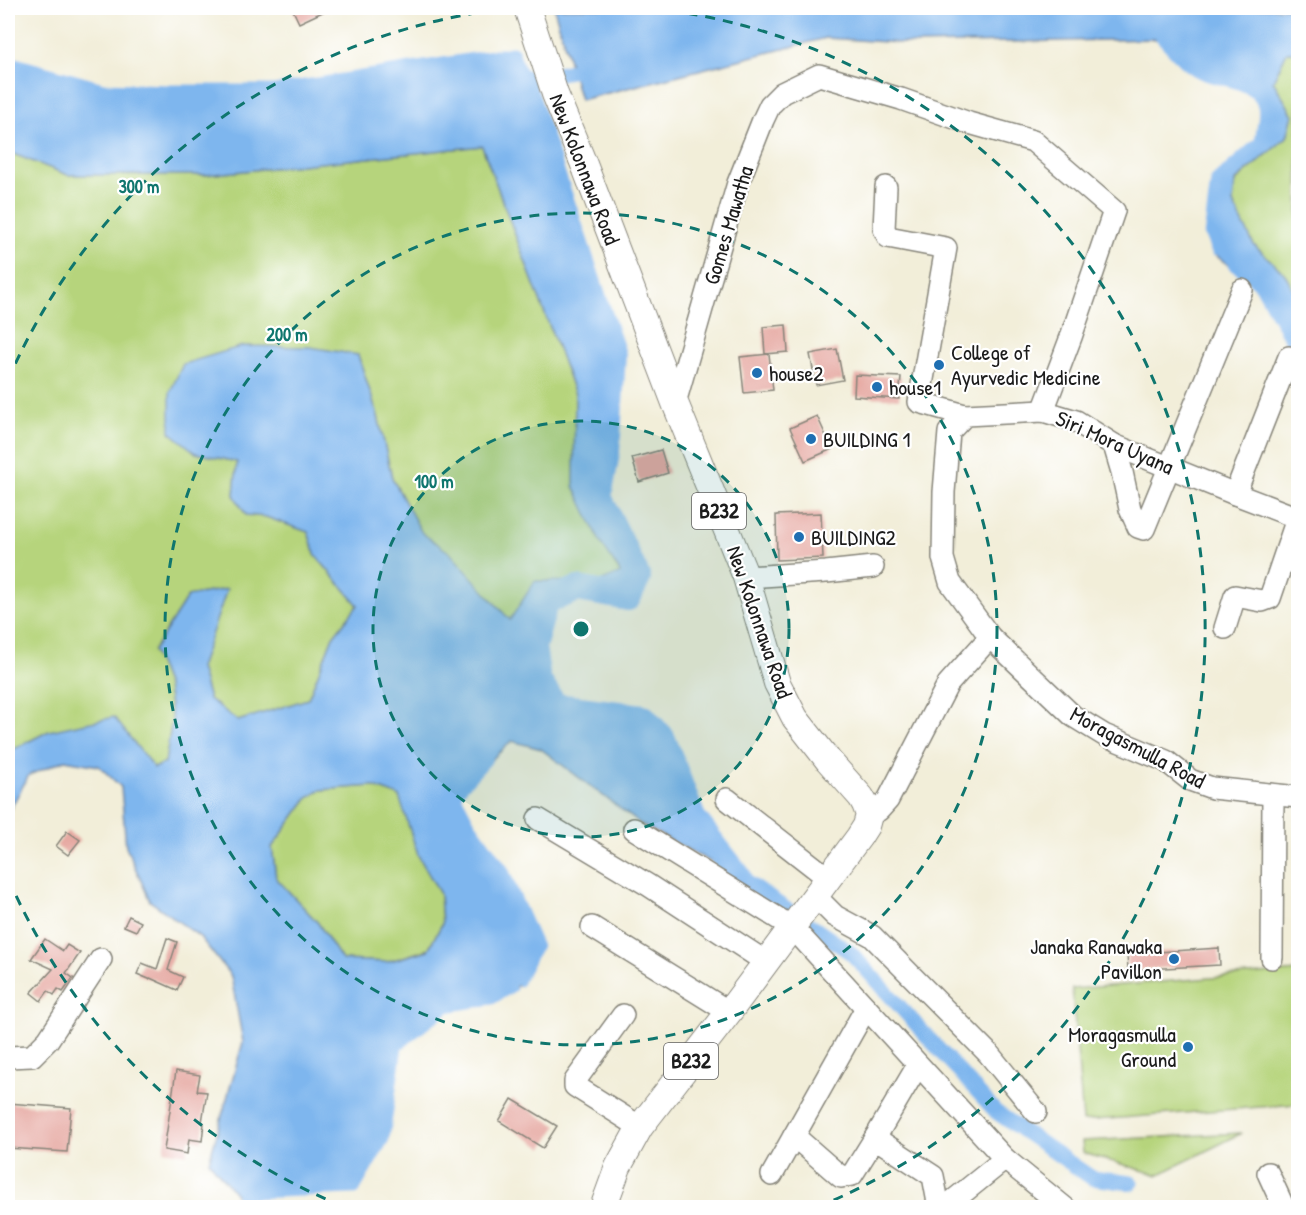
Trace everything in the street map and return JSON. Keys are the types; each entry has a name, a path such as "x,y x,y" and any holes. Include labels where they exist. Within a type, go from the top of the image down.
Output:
{"main road":[{"name":"New Kolonnawa Road","path":"527,8 555,94 675,403 746,577 777,683 795,718 828,760 861,796 869,815"},
{"name":"B232","path":"603,1208 618,1167 640,1127 859,837 866,826 869,815"}],"street":[{"name":"Gomes Mawatha","path":"675,403 738,183 763,120 770,105 782,93 819,75 1033,141 1114,211 1043,411"},
{"name":"Siri Mora Uyana","path":"886,187 884,229 888,237 946,248 919,402 965,415 1043,411 1076,421 1114,446 1235,495 1298,517"},
{"path":"1114,446 1130,508 1138,527 1144,529 1242,290"},
{"path":"1235,495 1289,357"},
{"name":"Moragasmulla Road","path":"965,415 949,432 944,492 943,558 950,582 990,637 1073,716 1104,735 1166,761 1190,780 1212,788 1299,797"},
{"path":"1226,628 1235,596 1263,601 1270,598 1298,517"},
{"path":"746,577 873,567"},
{"path":"869,815 879,810 888,801 948,684 990,637"},
{"path":"1272,958 1273,795"},
{"path":"727,799 818,892 835,916 872,936 987,1053 1036,1112"},
{"path":"538,819 648,885 766,962"},
{"path":"634,829 793,925 1005,1159 1065,1208"},
{"path":"592,927 729,1012"},
{"path":"8,1058 32,1056 48,1040 101,959"},
{"path":"772,1175 866,1008"},
{"path":"623,1015 575,1081 575,1086 640,1127"},
{"path":"794,1136 841,1177 852,1175 918,1065"},
{"path":"875,1138 933,1176 942,1208 1005,1159"},
{"path":"1268,1173 1284,1208"}],"green space":[{"path":"1287,52 1298,52 1298,298 1284,273 1254,245 1233,203 1235,182 1287,137 1293,115 1273,81"},
{"path":"482,146 575,394 574,486 601,543 621,574 600,582 535,581 510,621 450,553 422,533 392,478 378,416 358,355 196,453 237,462 234,495 246,515 266,517 308,532 316,556 358,605 333,637 308,699 238,721 209,699 200,668 226,589 188,596 153,651 167,686 172,720 165,763 154,768 49,731 8,752 8,152 68,175 205,175"},
{"path":"372,786 400,796 418,855 440,894 442,924 428,949 387,962 342,960 318,923 276,878 272,847 307,799 320,790"},
{"name":"Moragasmulla Ground","path":"1298,971 1298,1104 1083,1121 1072,989"},
{"path":"1242,1133 1158,1175 1083,1153 1082,1141"}],"water":[{"path":"554,8 1298,8 1298,52 1287,52 1273,81 1293,115 1287,137 1235,181 1233,203 1254,245 1284,273 1298,298 1298,350 1289,345 1257,287 1214,254 1206,234 1213,179 1257,140 1260,107 1257,99 1236,86 1197,75 1179,62 1158,39 916,44 826,38 580,100"},
{"path":"512,54 613,355 607,453 599,497 638,578 628,598 578,589 546,601 533,647 538,680 555,706 643,717 663,739 693,818 739,877 642,825 541,749 512,741 459,795 473,822 506,868 540,946 520,984 493,1002 448,1010 400,1048 387,1140 357,1192 238,1197 209,1161 243,1042 231,976 200,937 150,901 126,847 121,787 99,766 65,760 29,775 8,813 8,752 49,731 114,717 154,768 165,763 172,720 167,686 153,651 188,596 227,589 200,668 209,699 238,721 308,699 333,637 358,605 316,556 308,532 266,517 246,515 234,495 237,462 196,453 170,432 170,392 183,364 243,346 310,347 358,355 378,416 392,478 422,533 450,553 510,620 535,581 600,582 621,573 601,543 574,486 575,394 482,146 205,175 68,175 8,152 8,63 103,90 274,92","holes":["372,786 399,796 418,855 440,894 442,924 428,950 387,962 342,960 318,923 276,878 272,847 307,799 320,790"]}],"building":[{"path":"292,8 331,8 299,23"},
{"path":"786,325 788,352 765,354 763,327"},
{"path":"837,349 843,380 816,385 810,354"},
{"name":"house2","path":"769,354 773,390 744,393 740,357"},
{"name":"house1","path":"855,375 901,377 899,399 854,396"},
{"name":"BUILDING 1","path":"817,416 832,449 805,461 790,428"},
{"path":"661,450 668,473 639,482 632,458"},
{"name":"BUILDING2","path":"821,513 823,558 777,560 776,515"},
{"path":"67,831 80,840 68,855 56,846"},
{"path":"129,916 141,922 136,931 124,926"},
{"path":"167,938 177,942 168,970 183,977 177,990 137,974 142,963 157,969"},
{"path":"45,939 63,951 67,945 80,953 66,973 73,978 63,992 58,989 54,995 48,991 41,1001 31,993 53,969 31,959"},
{"name":"Janaka Ranawaka Pavillon","path":"1219,948 1220,965 1128,970 1127,954"},
{"path":"176,1071 200,1075 197,1091 207,1092 202,1122 204,1123 202,1141 189,1139 187,1154 164,1150"},
{"path":"512,1099 557,1126 543,1148 499,1121"},
{"path":"8,1103 71,1108 67,1152 8,1148"}],"waterway":[{"path":"1158,39 1179,62 1191,71 1204,78 1244,90 1256,99 1260,107 1257,140 1213,179 1206,234 1214,254"},
{"path":"8,63 103,90 274,92 512,54 521,81 571,71 587,61"},
{"path":"521,81 613,355 607,453 599,497 638,578 628,598 578,589 546,601 533,647 538,680 555,706 643,717 663,739 693,818 739,877"},
{"path":"1230,266 1257,287 1289,345 1298,350"},
{"path":"490,758 489,762 459,795 473,822 506,868 540,946 520,984"},
{"path":"739,877 851,953 996,1112 1092,1178 1131,1183"},
{"path":"230,1208 238,1197 357,1192 387,1140 400,1048 448,1010 493,1002 514,989"}],"place":[{"name":"College of Ayurvedic Medicine","path":"939,365"},
{"name":"house2","path":"757,373"},
{"name":"house1","path":"877,387"},
{"name":"BUILDING 1","path":"811,439"},
{"name":"BUILDING2","path":"799,537"},
{"name":"Janaka Ranawaka Pavillon","path":"1174,959"},
{"name":"Moragasmulla Ground","path":"1188,1047"}]}
